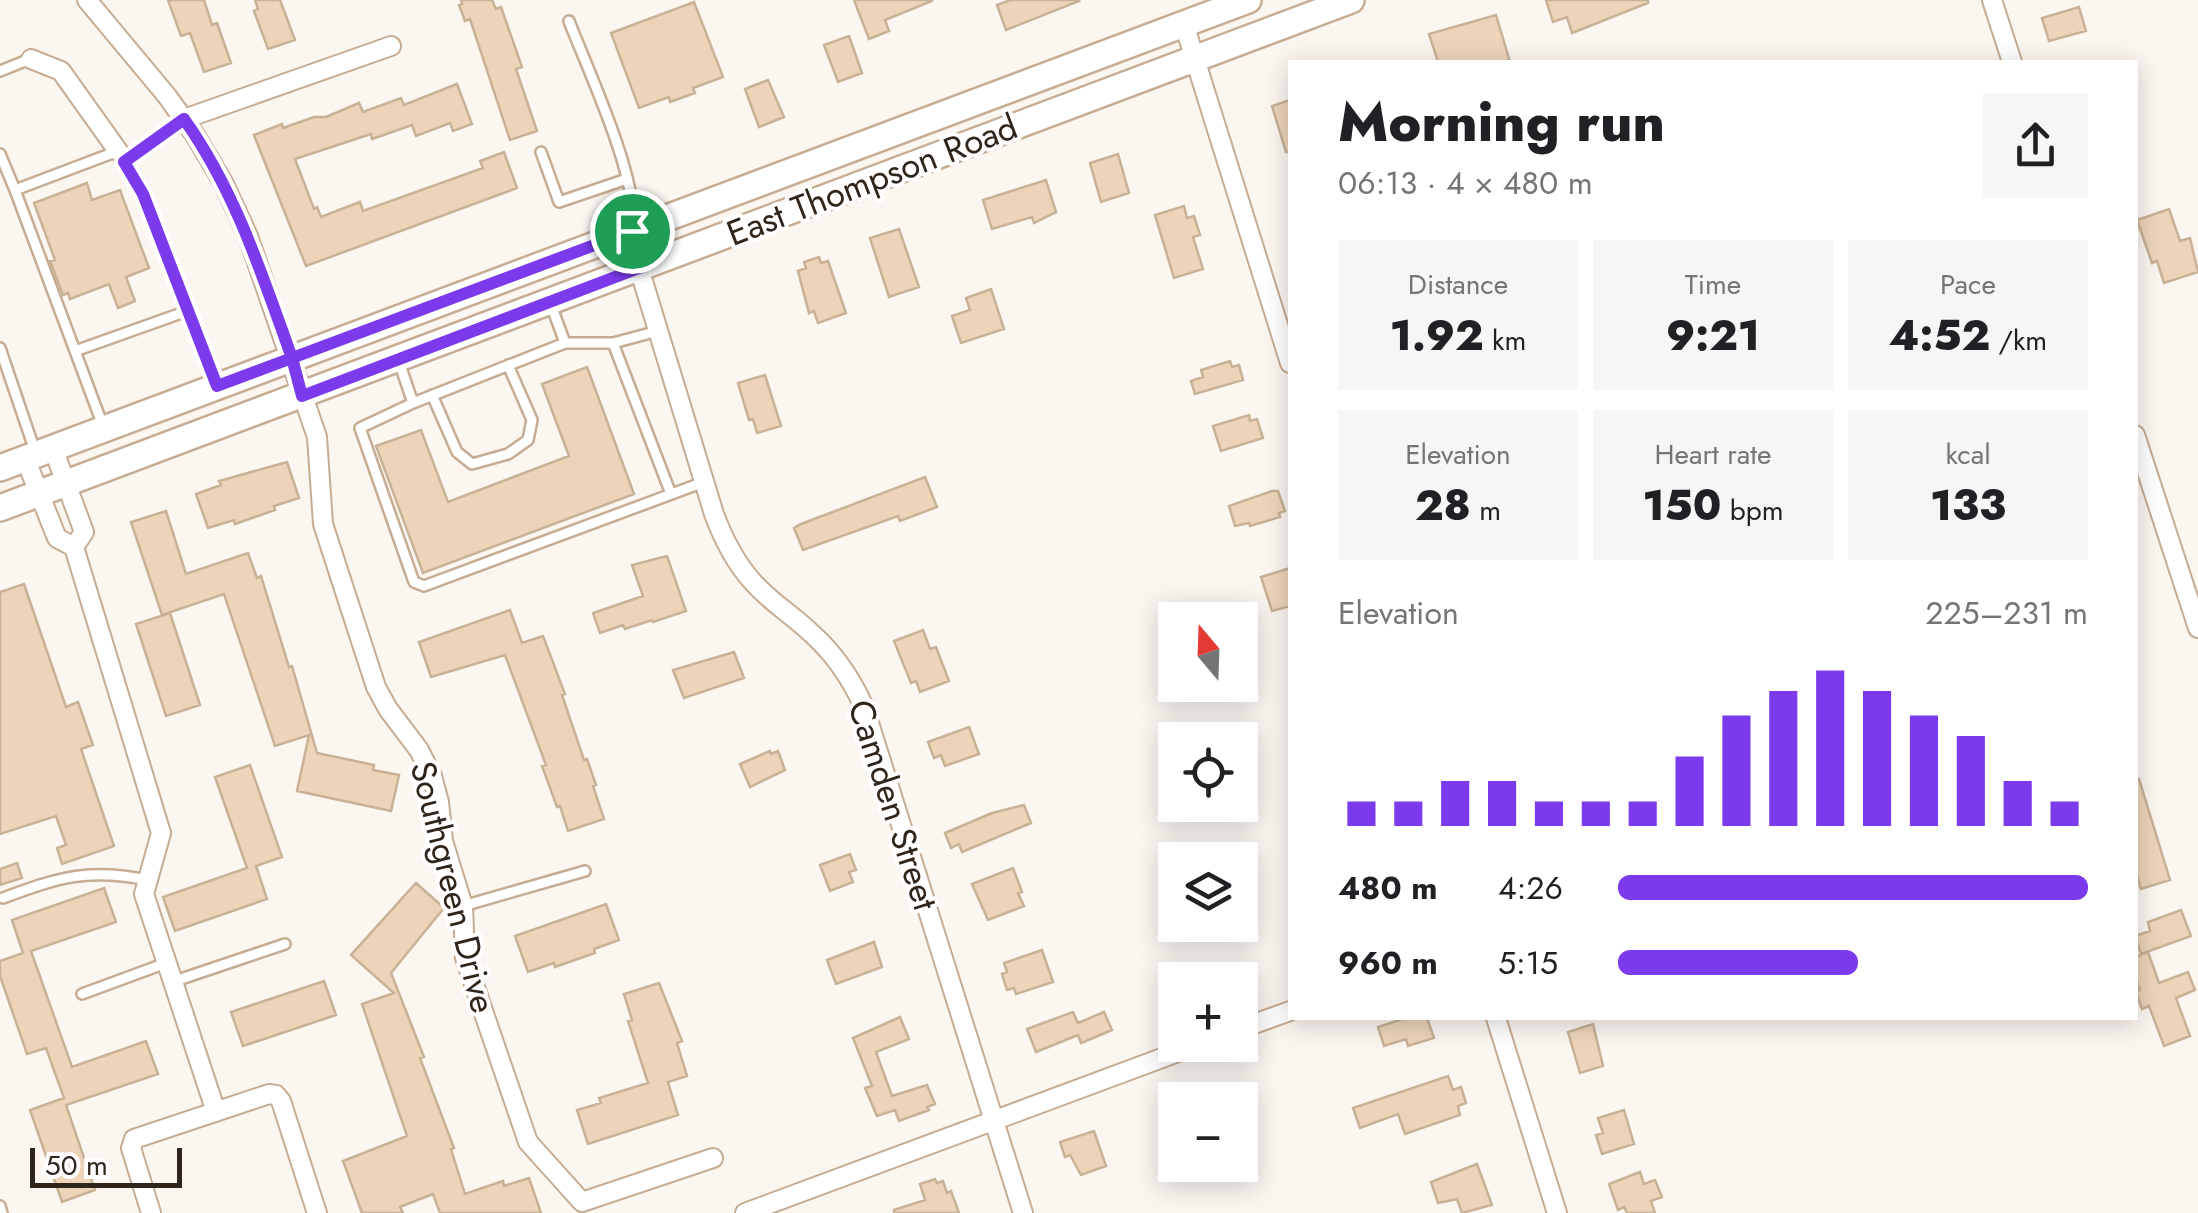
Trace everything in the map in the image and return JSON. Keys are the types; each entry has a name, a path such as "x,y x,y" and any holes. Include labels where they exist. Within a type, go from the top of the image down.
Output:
{"main road":[{"name":"East Thompson Road","path":"0,508 66,483 296,376 632,231 1248,0"},
{"name":"East Thompson Road","path":"0,468 217,386 398,359 1351,0"},
{"path":"632,231 639,268"}],"street":[{"name":"Southgreen Drive","path":"87,0 184,119 241,219 320,450 323,524 378,692 414,742 432,776 442,841 463,906 465,958 528,1142 582,1202 713,1158"},
{"path":"1992,0 2011,60"},
{"path":"1184,24 1288,357"},
{"path":"184,119 392,46"},
{"path":"31,59 61,71 121,156"},
{"name":"Camden Street","path":"639,268 723,536 741,568 766,597 826,648 864,707 1022,1213"},
{"path":"2138,444 2198,628"},
{"path":"38,453 66,483 84,532 74,547"},
{"path":"38,453 39,493 57,538 74,547 161,834 144,894 216,1112"},
{"path":"1258,1023 1288,1012"},
{"path":"1497,1020 1557,1213"},
{"path":"745,1213 1158,1060"},
{"path":"151,1213 131,1148 134,1140 269,1094 276,1095 318,1213"}],"lane":[{"path":"569,21 627,179 634,214 632,231"},
{"path":"0,71 31,59"},
{"path":"15,190 121,156 184,119"},
{"path":"541,152 559,202 627,179"},
{"path":"0,154 104,429"},
{"path":"121,156 143,194 217,386"},
{"path":"550,302 565,343"},
{"path":"75,351 190,310"},
{"path":"658,331 613,343 565,343 360,428 414,582 424,586 704,482"},
{"path":"613,343 671,494"},
{"path":"0,348 6,381 38,453"},
{"path":"398,359 413,403"},
{"path":"432,395 458,452 472,464 508,454 528,440 532,420 508,365"},
{"path":"463,906 585,871"},
{"path":"4,898 62,876 114,873 148,880"},
{"path":"82,994 284,944"}],"building":[{"path":"168,0 204,0 231,63 204,72 190,33 181,36"},
{"path":"255,0 280,0 295,40 268,49 254,11 258,9"},
{"path":"461,0 492,0 496,9 501,7 522,67 516,69 537,131 510,140 470,19 465,21 459,5"},
{"path":"854,0 932,1 885,20 889,31 869,39"},
{"path":"1010,0 1079,1 1006,30 997,5"},
{"path":"1546,0 1648,3 1572,33 1567,17 1553,22"},
{"path":"694,2 723,77 693,88 695,93 639,108 611,33"},
{"path":"2079,7 2086,31 2049,41 2042,18"},
{"path":"1496,15 1509,60 1437,60 1429,34"},
{"path":"849,36 862,73 838,82 824,45"},
{"path":"768,80 784,117 759,127 745,89"},
{"path":"457,84 472,124 453,131 450,123 416,136 412,125 295,159 314,209 317,207 321,217 360,202 363,211 483,168 480,161 504,152 517,188 306,266 254,135 282,124 283,128 326,117 359,103 363,112 401,98 404,105"},
{"path":"1288,101 1288,152 1286,152 1272,106"},
{"path":"1118,154 1129,193 1101,202 1090,163"},
{"path":"1046,180 1056,212 1034,223 1032,217 992,229 983,200"},
{"path":"87,183 92,200 120,190 149,268 126,277 135,301 118,308 109,284 70,299 68,293 63,295 34,203"},
{"path":"1184,206 1187,218 1194,216 1200,235 1193,237 1203,269 1174,278 1155,215"},
{"path":"2169,209 2180,241 2190,238 2198,272 2164,283 2157,261 2152,263 2138,220"},
{"path":"899,229 919,287 889,297 870,238"},
{"path":"819,257 821,263 828,261 846,313 818,323 814,311 809,313 798,271 806,268 804,262"},
{"path":"991,289 1004,329 961,343 952,316 970,310 966,298"},
{"path":"1230,361 1232,367 1239,365 1243,380 1195,394 1191,381 1203,377 1201,370"},
{"path":"587,367 634,494 423,573 376,446 421,430 448,502 569,456 542,384"},
{"path":"765,375 781,426 757,433 738,383"},
{"path":"1249,415 1250,421 1257,419 1263,438 1221,451 1213,426"},
{"path":"287,462 299,498 235,524 234,520 208,528 196,494 221,485 219,481"},
{"path":"925,477 937,507 900,521 898,516 803,550 794,528"},
{"path":"1278,491 1285,511 1279,513 1280,517 1235,526 1229,506"},
{"path":"166,511 186,574 248,553 257,578 261,576 317,753 374,765 373,770 399,775 391,811 297,791 309,735 275,746 224,594 162,615 131,522"},
{"path":"667,556 686,611 600,633 593,613 643,596 632,565"},
{"path":"1288,569 1288,607 1272,611 1261,577"},
{"path":"24,584 66,707 78,702 93,745 81,749 114,846 62,864 57,848 66,845 56,816 0,834 0,592"},
{"path":"510,610 522,643 543,636 596,785 593,786 604,819 568,831 505,655 431,677 419,642"},
{"path":"170,613 200,705 166,716 136,624"},
{"path":"923,630 930,649 936,647 949,681 920,692 916,681 911,683 894,641"},
{"path":"734,652 744,678 684,698 673,670"},
{"path":"969,727 979,754 945,766 941,755 934,758 928,742"},
{"path":"778,751 785,770 750,787 740,764"},
{"path":"250,765 282,857 256,866 267,899 175,931 163,897 247,868 215,777"},
{"path":"2138,779 2170,880 2141,889 2138,879"},
{"path":"1024,805 1031,823 962,852 959,844 951,848 945,833 992,813"},
{"path":"850,854 856,870 849,872 853,882 830,891 820,865"},
{"path":"17,863 22,878 0,885 0,869"},
{"path":"1013,868 1024,906 988,920 972,884"},
{"path":"416,883 444,908 391,973 424,1057 420,1058 454,1148 451,1149 465,1194 503,1181 504,1186 529,1178 541,1213 440,1213 433,1194 400,1207 403,1213 362,1213 343,1161 407,1136 362,1004 394,993 351,955"},
{"path":"104,888 116,922 31,951 72,1067 146,1041 158,1074 66,1105 95,1190 62,1202 30,1110 64,1098 46,1048 27,1054 0,976 0,961 23,953 12,920"},
{"path":"606,904 619,940 594,949 595,953 528,972 515,936"},
{"path":"2181,910 2191,936 2141,954 2138,935 2150,931 2148,922"},
{"path":"874,942 882,967 836,984 827,960"},
{"path":"1042,950 1053,982 1016,994 1014,988 1007,990 1002,974 1007,972 1004,963"},
{"path":"2148,952 2159,983 2188,972 2195,990 2176,998 2190,1036 2164,1046 2149,1006 2142,1009 2138,998 2138,956"},
{"path":"324,981 336,1015 243,1046 231,1012"},
{"path":"659,983 682,1041 677,1043 687,1076 668,1082 678,1115 588,1144 577,1110 601,1103 599,1098 648,1083 628,1021 632,1020 624,994"},
{"path":"1073,1012 1078,1023 1104,1012 1112,1030 1081,1043 1078,1035 1036,1052 1027,1029"},
{"path":"900,1017 909,1039 876,1052 892,1096 927,1085 935,1104 899,1121 895,1110 877,1116 865,1088 872,1086 853,1038"},
{"path":"1400,1020 1428,1020 1434,1038 1408,1046 1406,1039 1384,1046 1378,1027"},
{"path":"1593,1024 1603,1066 1580,1073 1568,1032"},
{"path":"1448,1076 1453,1090 1461,1087 1466,1103 1458,1106 1460,1115 1405,1134 1398,1114 1360,1128 1353,1108"},
{"path":"1624,1110 1634,1144 1602,1154 1596,1135 1603,1133 1598,1118"},
{"path":"1094,1131 1106,1166 1081,1175 1070,1155 1065,1157 1060,1142"},
{"path":"1477,1164 1492,1205 1462,1213 1457,1199 1438,1203 1431,1182"},
{"path":"1640,1172 1644,1184 1655,1180 1662,1197 1651,1201 1655,1213 1627,1213 1624,1207 1618,1210 1609,1184"},
{"path":"935,1179 937,1183 943,1181 947,1193 951,1191 959,1213 894,1213 925,1200 920,1184"}],"route":[{"path":"632,231 292,358 241,219 184,119 124,162 143,194 217,386 292,358 302,396 639,268 632,231"}]}
